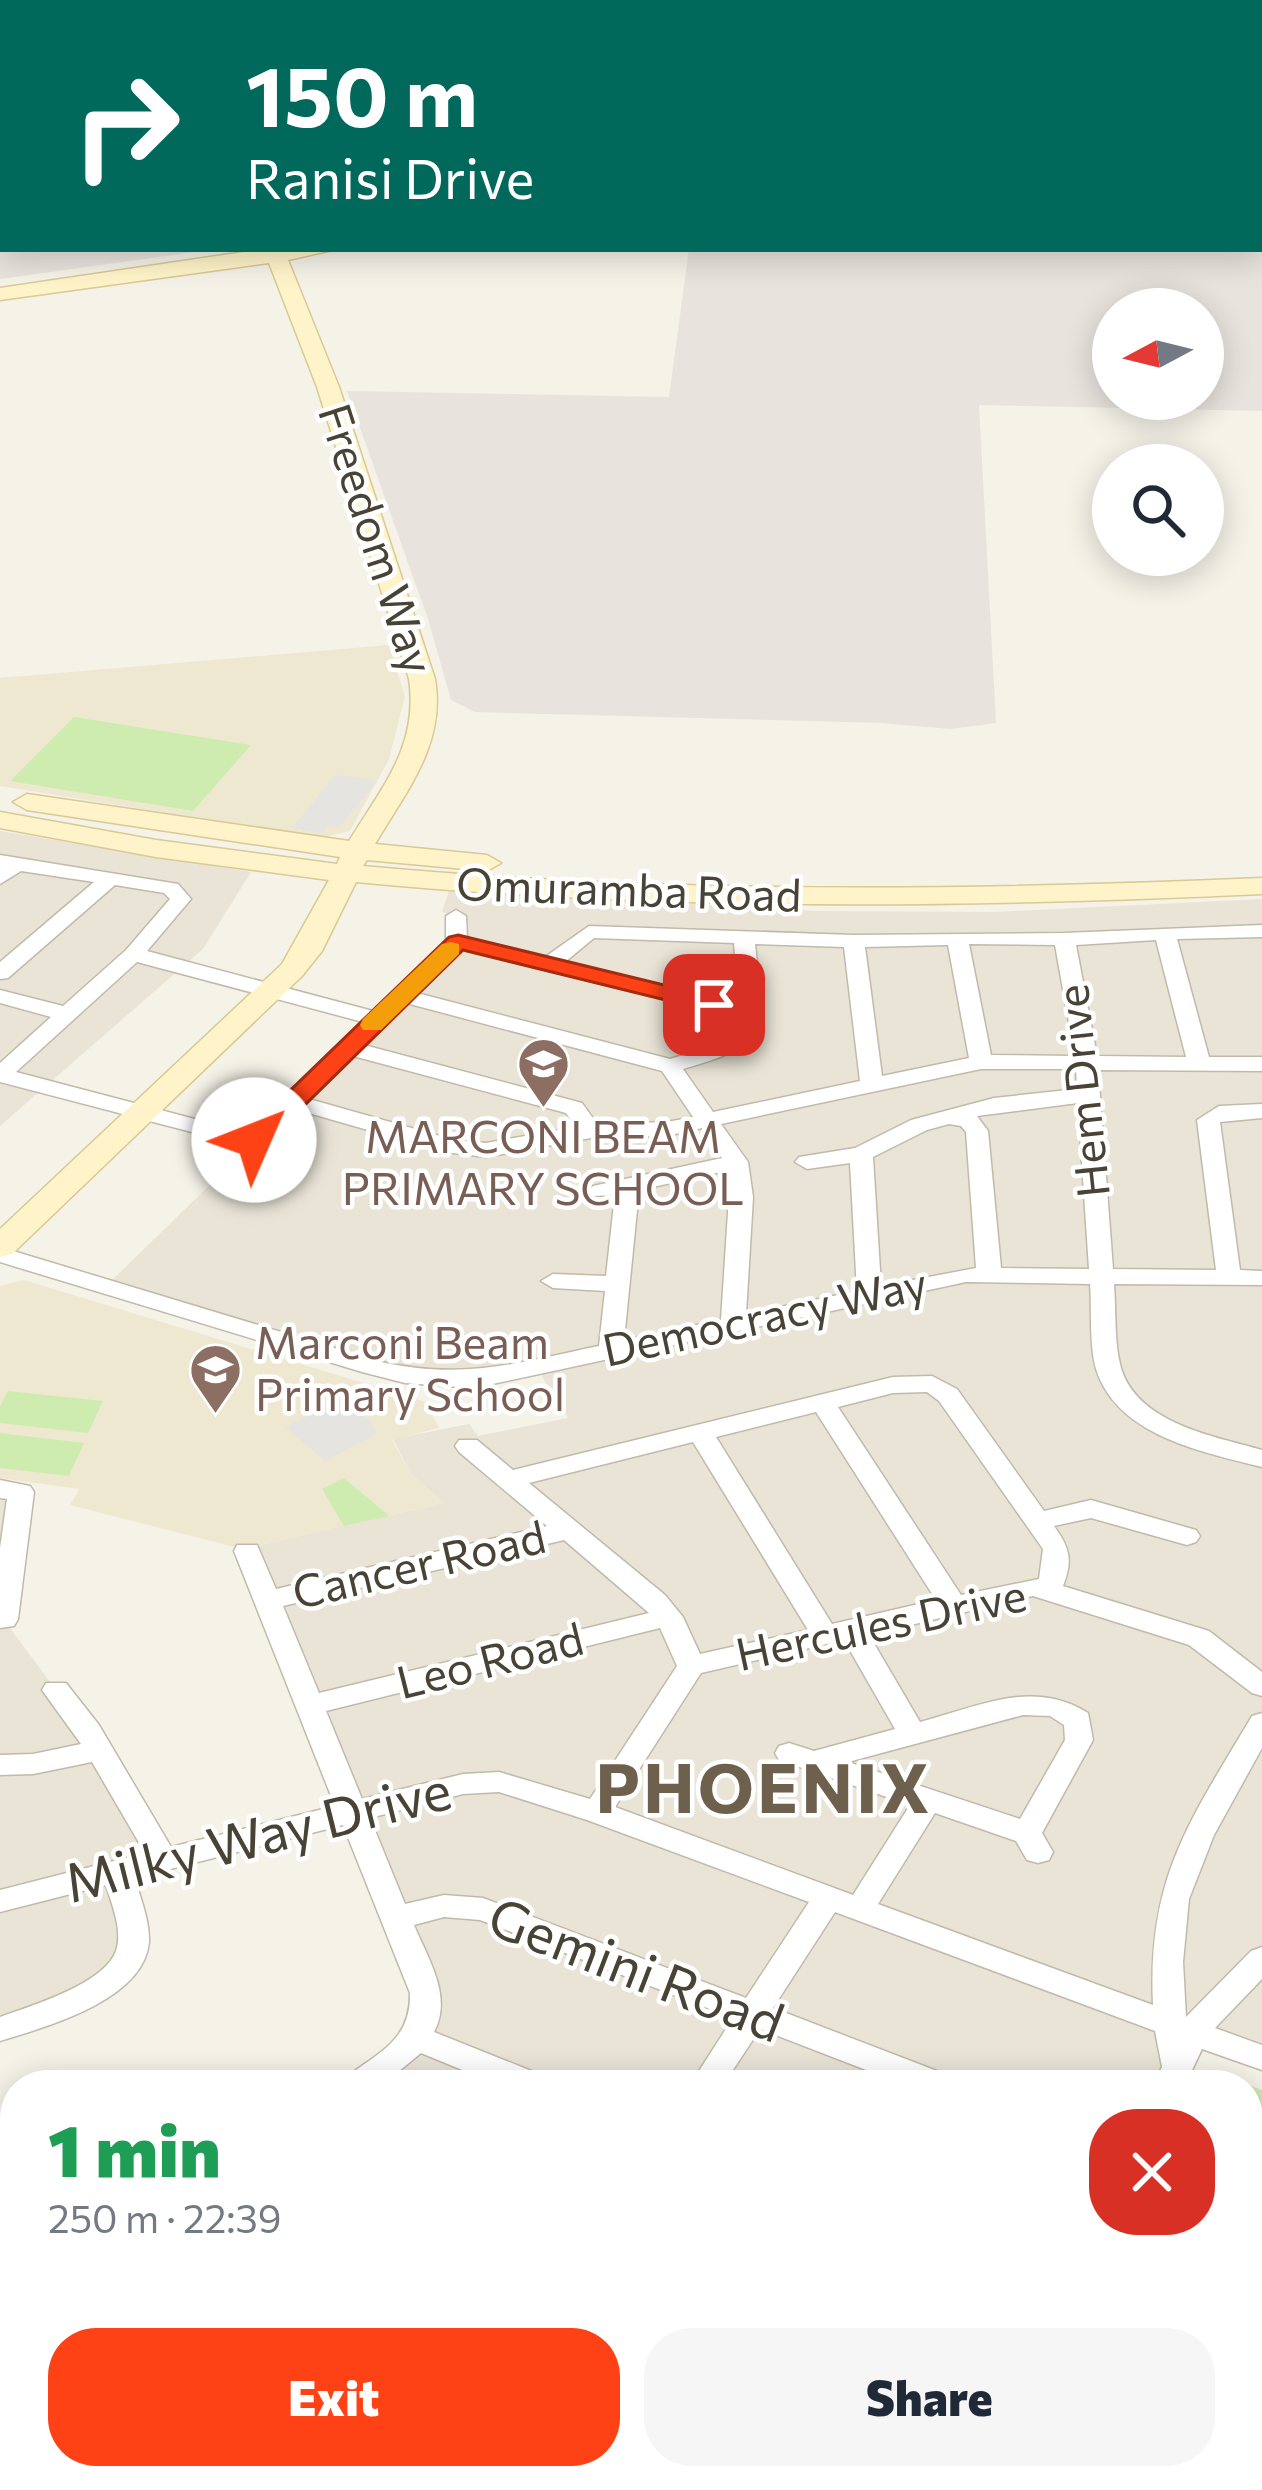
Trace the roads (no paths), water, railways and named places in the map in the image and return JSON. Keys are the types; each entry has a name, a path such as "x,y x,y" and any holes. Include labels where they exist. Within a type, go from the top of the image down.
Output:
{"main road":[{"path":"0,289 227,252"},
{"path":"0,289 276,253"},
{"name":"Freedom Way","path":"0,1250 138,1111 274,988 307,952 418,748 425,719 424,689 333,403 276,253"},
{"name":"Omuramba Road","path":"0,798 351,864 822,882 1030,879 1262,868"},
{"name":"Omuramba Road","path":"0,820 351,864 692,896 1032,898 1262,886"}],"street":[{"path":"0,1075 133,954 181,899 171,888 6,868"},
{"path":"0,973 110,879"},
{"path":"0,1075 251,1141 458,942 456,916"},
{"name":"Hem Drive","path":"1262,931 1064,939 1085,1060 1108,1367 1115,1390 1144,1420 1262,1459"},
{"path":"549,964 589,932 854,941 1064,939"},
{"path":"1166,933 1198,1063"},
{"path":"403,996 670,1066 728,1049 746,1033 752,1014 744,937"},
{"path":"957,938 981,1062"},
{"path":"854,941 872,1084"},
{"path":"458,942 752,1014"},
{"path":"133,954 377,1019"},
{"path":"0,996 67,1015"},
{"path":"350,1048 574,1108 591,1131"},
{"path":"295,1102 472,1150 591,1131 667,1130 981,1062 1262,1064"},
{"path":"670,1066 736,1162 740,1197 733,1324"},
{"path":"806,1162 861,1154 919,1125 994,1105 1087,1095"},
{"path":"1228,1277 1208,1120 1227,1112 1262,1111"},
{"path":"950,1117 968,1120 977,1131 989,1274"},
{"path":"861,1154 869,1295"},
{"path":"601,1191 736,1162"},
{"path":"611,1350 628,1185"},
{"name":"Democracy Way","path":"0,1250 404,1376 474,1380 869,1295 989,1274 1262,1278"},
{"path":"553,1281 617,1284"},
{"path":"508,1480 766,1414 907,1384 932,1384 944,1390 1059,1556 1048,1588"},
{"path":"822,1402 954,1606"},
{"path":"700,1432 914,1736"},
{"path":"468,1446 669,1617 691,1666 597,1812"},
{"path":"0,1489 20,1492 2,1619"},
{"path":"1037,1521 1091,1509 1187,1536"},
{"name":"Cancer Road","path":"270,1600 568,1530"},
{"path":"248,1551 426,1993 428,2010 418,2039 378,2070"},
{"name":"Hercules Drive","path":"691,1666 1013,1590 1048,1588 1199,1638 1262,1686"},
{"name":"Leo Road","path":"312,1705 669,1617"},
{"path":"56,1690 100,1750 163,1858"},
{"path":"1044,1704 1069,1712 1082,1728 1033,1843 928,1800 801,1757 914,1736 1023,1705 1044,1704"},
{"path":"1174,2070 1180,2029 1174,1895 1216,1805 1262,1723"},
{"path":"0,1765 33,1765 100,1750"},
{"name":"Milky Way Drive","path":"0,1901 464,1784 499,1782 597,1812 1262,2058"},
{"path":"859,1910 928,1800"},
{"path":"0,2029 80,1998 126,1964 133,1940 118,1872"},
{"path":"716,2070 827,1898"},
{"name":"Gemini Road","path":"398,1918 444,1906 484,1909 900,2070"},
{"path":"1180,2029 1262,1959"},
{"path":"418,2039 496,2070"}],"place":[{"name":"MARCONI BEAM PRIMARY SCHOOL","path":"543,1109"},
{"name":"Marconi Beam Primary School","path":"216,1415"}],"district":[{"name":"PHOENIX","path":"764,1789"}]}
